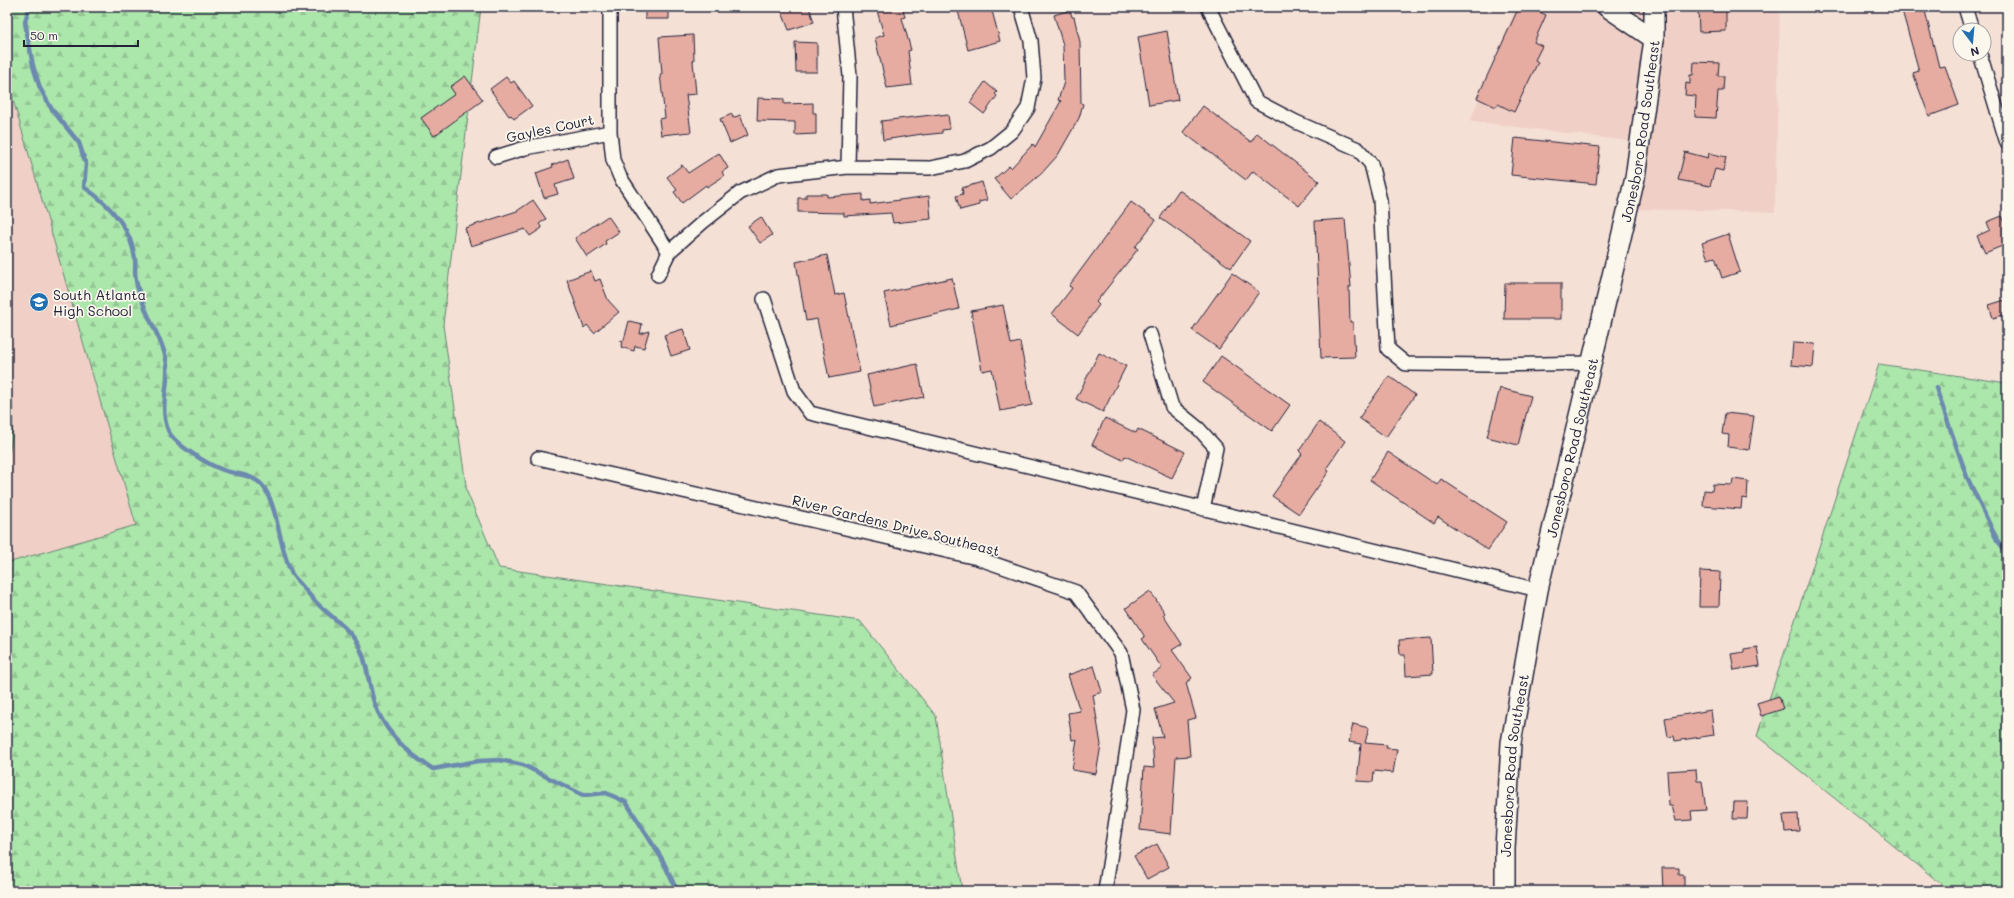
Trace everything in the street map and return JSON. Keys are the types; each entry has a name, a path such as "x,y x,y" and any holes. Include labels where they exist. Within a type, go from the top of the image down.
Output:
{"main road":[{"path":"1607,7 1654,39"},
{"name":"Jonesboro Road Southeast","path":"1504,891 1511,743 1538,590 1635,178 1654,39 1654,7"}],"street":[{"path":"610,7 610,132 613,160 620,177 669,252"},
{"path":"844,7 850,76 848,167"},
{"path":"658,275 669,252 740,193 778,175 848,167 930,168 965,161 991,148 1012,131 1028,108 1034,78 1031,41 1022,7"},
{"path":"1208,7 1256,101 1296,122 1358,148 1371,164 1380,200 1388,349 1406,364 1492,366 1591,363"},
{"path":"1965,7 1970,22"},
{"path":"1982,62 2007,143"},
{"name":"Gayles Court","path":"496,157 525,148 610,132"},
{"path":"764,299 794,391 810,413 1538,590"},
{"path":"1150,334 1172,407 1199,429 1216,448 1203,509"},
{"name":"River Gardens Drive Southeast","path":"538,458 977,558 1076,592 1121,653 1133,710 1105,891"}],"shaded area":[{"path":"1516,7 1780,7 1775,212 1629,209 1644,143 1470,121"},
{"name":"South Atlanta High School","path":"7,79 136,525 7,563"}],"green space":[{"path":"7,7 481,7 443,325 467,492 499,568 860,621 936,716 962,891 7,891 7,563 136,525 7,79"},
{"path":"1879,364 2007,383 2007,891 1950,891 1757,736"},
{"path":"7,376 13,418 10,450 7,461"}],"building":[{"path":"645,7 669,7 669,19 645,19"},
{"path":"780,7 809,7 814,22 789,30"},
{"path":"876,7 902,7 905,17 902,18 911,50 908,51 912,85 887,88 875,38 884,35"},
{"path":"957,7 991,7 1000,41 968,50"},
{"path":"1519,7 1529,7 1546,15 1534,42 1542,46 1535,60 1538,62 1514,112 1498,104 1496,107 1477,98"},
{"path":"1698,7 1726,7 1726,31 1699,32"},
{"path":"1901,7 1924,7 1939,67 1945,66 1959,105 1929,116 1913,73 1919,71"},
{"path":"1070,10 1072,17 1074,17 1080,42 1081,103 1083,104 1079,118 1058,155 1041,174 1011,199 994,179 1009,166 1011,168 1033,144 1035,147 1061,101 1058,100 1064,82 1063,45 1054,15"},
{"path":"1167,31 1178,100 1149,105 1138,37"},
{"path":"693,35 693,61 696,94 686,95 691,132 661,135 659,119 665,118 660,74 662,74 659,37"},
{"path":"795,42 817,43 817,72 796,72"},
{"path":"1694,62 1719,63 1718,76 1724,76 1723,91 1718,91 1716,118 1695,117 1696,96 1685,95 1686,83 1690,84 1690,75 1693,75"},
{"path":"465,76 483,100 434,136 421,118 455,94 450,87"},
{"path":"506,77 511,83 514,81 532,106 514,119 511,115 509,116 490,89"},
{"path":"985,82 997,92 995,94 997,96 984,114 970,103"},
{"path":"758,98 784,99 784,104 813,103 813,113 816,113 816,134 795,135 795,122 757,121"},
{"path":"1203,106 1251,142 1257,133 1319,181 1299,206 1253,171 1246,180 1183,132"},
{"path":"732,114 733,118 740,115 748,135 730,143 720,119"},
{"path":"940,114 940,116 948,115 950,129 942,130 942,133 922,134 883,140 881,121"},
{"path":"1515,138 1600,147 1596,184 1511,175"},
{"path":"1685,152 1708,158 1709,153 1726,157 1723,171 1715,169 1710,186 1678,180"},
{"path":"719,153 728,168 722,172 724,176 707,187 706,185 682,203 674,192 677,190 667,177 682,165 688,173"},
{"path":"568,159 574,179 555,185 558,194 544,198 536,173 553,167 552,165"},
{"path":"982,182 987,200 979,202 979,205 960,210 956,196 963,194 962,188"},
{"path":"1179,190 1250,241 1231,268 1160,218"},
{"path":"806,194 827,194 827,197 863,194 863,201 870,200 870,204 929,196 931,219 893,223 891,213 844,216 844,213 798,212 798,198 806,198"},
{"path":"533,200 546,219 539,224 542,228 530,236 525,229 471,246 465,228 517,211"},
{"path":"1131,202 1156,220 1135,247 1138,249 1096,302 1099,305 1078,334 1052,314 1072,288 1069,286"},
{"path":"608,216 619,232 605,241 606,244 587,257 575,238"},
{"path":"2002,216 2007,227 2007,244 1985,253 1977,236 1990,230 1987,222"},
{"path":"761,217 772,235 760,243 748,226"},
{"path":"1345,219 1351,287 1349,287 1350,322 1353,322 1355,357 1321,358 1315,221"},
{"path":"1728,234 1740,272 1722,278 1715,257 1708,259 1702,243"},
{"path":"827,255 835,295 844,293 860,372 829,378 817,319 806,321 796,262"},
{"path":"591,271 595,281 600,279 608,300 619,312 594,333 587,325 584,328 567,280"},
{"path":"1232,273 1259,292 1219,349 1192,330"},
{"path":"952,278 959,309 891,325 884,293"},
{"path":"1505,283 1561,283 1561,319 1504,319"},
{"path":"2005,300 2007,314 1993,318 1989,305"},
{"path":"1003,305 1011,344 1020,342 1032,405 1000,411 992,369 982,371 971,311"},
{"path":"629,321 642,324 640,334 649,331 644,348 635,346 634,351 621,347 623,342 620,341 624,340"},
{"path":"683,329 690,350 671,356 664,335"},
{"path":"1793,343 1815,344 1813,367 1791,365"},
{"path":"1099,353 1126,366 1103,412 1076,399"},
{"path":"1221,356 1290,405 1272,431 1203,382"},
{"path":"917,364 924,397 874,407 867,375"},
{"path":"1389,376 1415,395 1386,437 1359,418"},
{"path":"1500,388 1531,396 1518,445 1487,437"},
{"path":"1725,413 1754,416 1749,450 1728,447 1729,435 1722,434"},
{"path":"1105,418 1136,433 1138,429 1185,452 1172,478 1125,456 1123,460 1092,445"},
{"path":"1319,422 1345,441 1326,469 1329,471 1299,514 1272,496 1302,454 1299,451"},
{"path":"1388,452 1437,485 1441,479 1507,522 1488,550 1438,517 1434,523 1370,480"},
{"path":"1733,479 1748,481 1747,499 1742,498 1741,509 1703,506 1704,490 1712,491 1713,484 1732,485"},
{"path":"1700,571 1720,572 1719,607 1699,607"},
{"path":"1150,591 1165,613 1163,615 1182,644 1172,650 1192,678 1186,683 1196,718 1187,720 1190,756 1176,757 1171,834 1140,830 1144,767 1154,768 1152,738 1163,737 1155,709 1174,703 1152,675 1162,668 1142,639 1145,637 1126,608"},
{"path":"1431,638 1433,674 1406,676 1405,655 1400,655 1399,640"},
{"path":"1757,647 1760,666 1734,670 1731,654 1744,652 1744,649"},
{"path":"1094,666 1102,692 1093,695 1101,745 1096,774 1072,770 1077,739 1072,740 1068,713 1080,711 1068,675"},
{"path":"1779,696 1783,709 1761,716 1757,703"},
{"path":"1711,710 1714,735 1675,741 1674,736 1668,737 1665,718"},
{"path":"1353,724 1369,728 1365,743 1387,745 1386,748 1397,749 1393,773 1374,771 1373,782 1357,781 1361,744 1349,742"},
{"path":"1696,769 1697,781 1702,781 1706,810 1691,811 1692,820 1676,821 1672,806 1669,806 1667,771"},
{"path":"1734,802 1748,802 1747,819 1733,819"},
{"path":"1798,814 1799,831 1785,832 1783,815"},
{"path":"1157,844 1169,867 1147,879 1134,856"},
{"path":"1662,868 1679,868 1679,875 1684,875 1684,891 1663,891"}],"waterway":[{"path":"29,7 25,22 33,66 40,88 51,108 79,143 86,164 84,187 102,201 117,217 124,227 133,247 137,287 166,358 167,374 164,413 165,421 171,436 209,464 223,470 257,480 265,489 270,498 284,552 292,574 316,602 346,629 358,644 362,652 378,713 390,732 406,749 433,769 478,761 500,760 523,765 583,795 606,793 626,802 662,859 677,891"},
{"path":"1936,388 1967,477 1997,540 2007,553"}],"place":[{"name":"South Atlanta High School","path":"39,302"}]}
